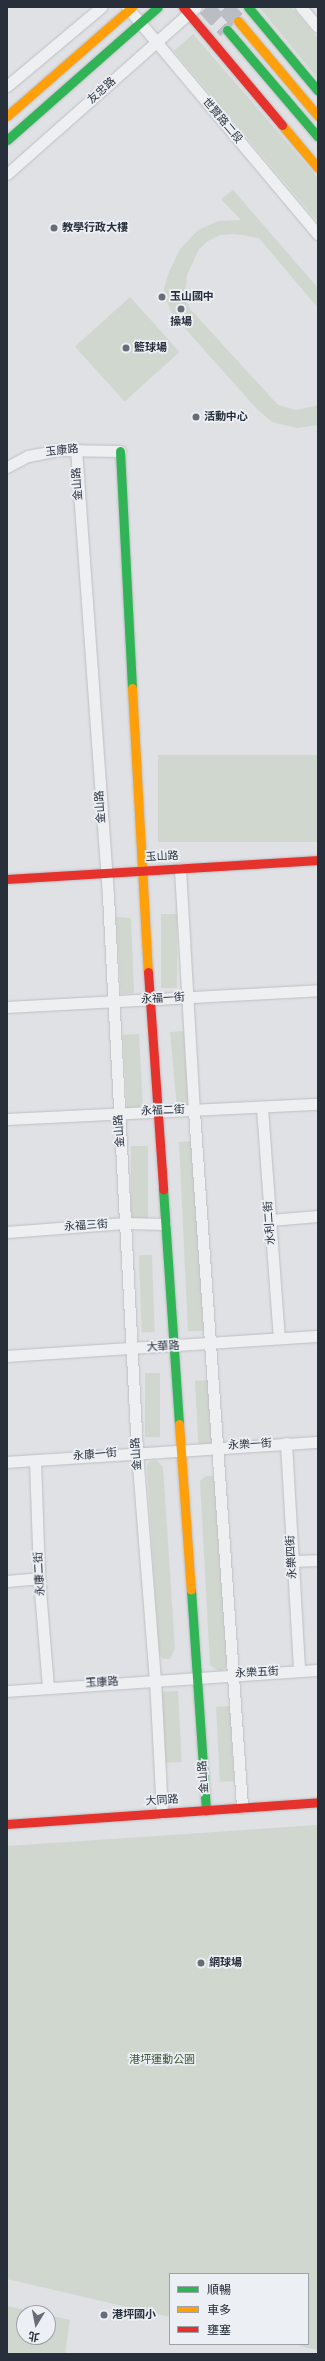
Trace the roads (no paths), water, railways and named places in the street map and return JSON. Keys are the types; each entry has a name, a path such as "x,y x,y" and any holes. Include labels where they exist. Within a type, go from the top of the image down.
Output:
{"street":[{"path":"7,86 102,7"},
{"path":"7,140 158,7"},
{"path":"248,7 318,91"},
{"path":"301,7 318,27"},
{"path":"7,116 130,8"},
{"name":"世賢路二段","path":"130,8 156,43 318,235"},
{"path":"189,9 318,168"},
{"name":"友忠路","path":"7,174 156,43 189,9"},
{"path":"238,21 318,116"},
{"path":"227,30 318,137"},
{"name":"玉康路","path":"7,467 28,456 76,449 120,451"},
{"name":"金山路","path":"76,449 106,873 137,1452 155,1679 162,1813"},
{"name":"金山路","path":"120,451 142,870 152,1000 165,1224 176,1346 196,1677 206,1810"},
{"name":"玉山路","path":"7,879 318,860"},
{"path":"180,869 180,892 189,998 194,1110 209,1343 231,1674 242,1807"},
{"name":"永福一街","path":"7,1008 318,990"},
{"name":"永福二街","path":"7,1119 118,1113 262,1108 318,1104"},
{"name":"水利二街","path":"262,1108 279,1338"},
{"path":"270,1220 318,1216"},
{"name":"永福三街","path":"7,1232 125,1223 165,1224"},
{"name":"大華路","path":"7,1356 318,1336"},
{"name":"永樂一街","path":"183,1450 318,1442"},
{"name":"永樂四街","path":"286,1443 299,1670"},
{"name":"永康一街","path":"7,1462 183,1450"},
{"name":"永康二街","path":"35,1461 39,1578 48,1687"},
{"path":"293,1561 318,1560"},
{"path":"7,1580 39,1578"},
{"name":"永樂五街","path":"196,1677 318,1670"},
{"name":"玉康路","path":"7,1691 196,1677"},
{"name":"大同路","path":"7,1824 318,1802"}],"tunnel":[{"path":"206,7 227,30"},
{"path":"225,7 238,21"}],"place":[{"name":"教學行政大樓","path":"54,228"},
{"name":"玉山國中","path":"162,297"},
{"name":"操場","path":"181,309"},
{"name":"籃球場","path":"126,348"},
{"name":"活動中心","path":"196,417"},
{"name":"網球場","path":"201,1963"},
{"name":"港坪國小","path":"104,2315"}],"park label":[{"name":"港坪運動公園","path":"162,2060"}]}
